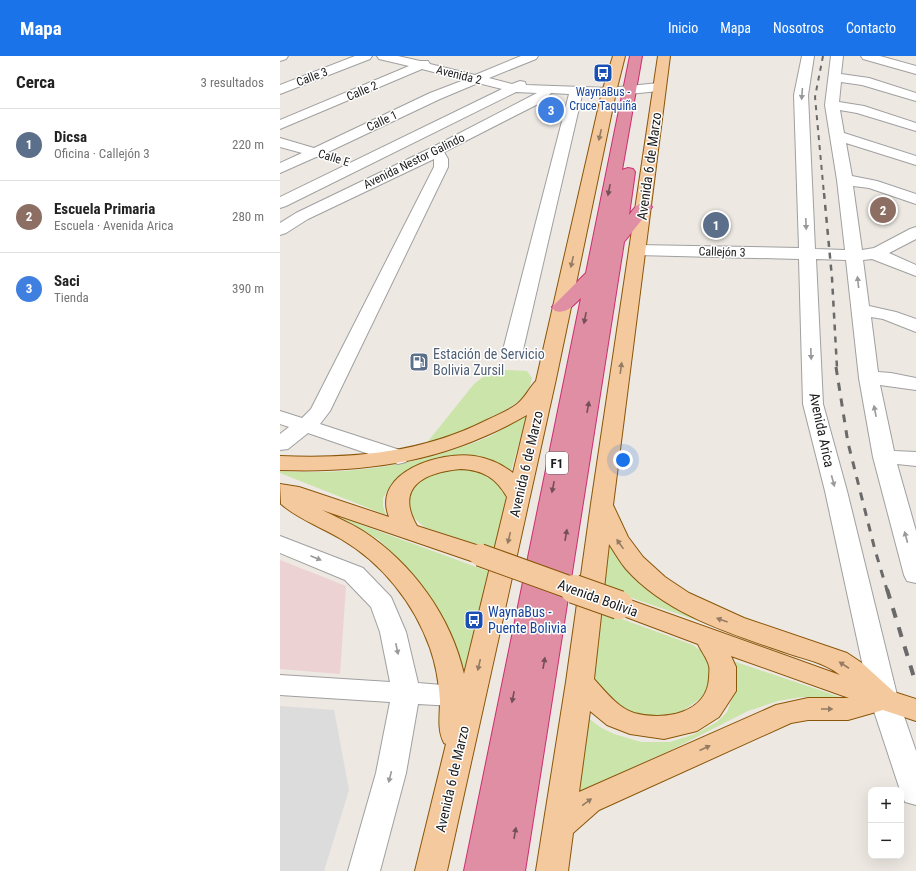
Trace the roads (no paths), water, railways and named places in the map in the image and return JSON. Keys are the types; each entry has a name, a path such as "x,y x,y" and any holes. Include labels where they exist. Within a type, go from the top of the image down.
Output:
{"highway":[{"name":"Avenida 6 de Marzo","path":"509,871 616,241 634,90 636,56"},
{"name":"Avenida 6 de Marzo","path":"480,871 593,276 634,90 648,56"},
{"path":"616,241 644,207"},
{"path":"562,307 593,276"}],"main road":[{"name":"Avenida 6 de Marzo","path":"552,871 580,682 602,504 644,207 634,90 619,56"},
{"name":"Avenida 6 de Marzo","path":"432,871 454,770 562,307 634,90 664,56"},
{"path":"280,463 340,464 398,456 432,449 465,439 492,427 523,408 535,396 546,379"},
{"path":"409,532 399,514 397,498 405,482 422,471 440,465 462,462 482,464 496,471 510,482 518,497"},
{"name":"Avenida Bolivia","path":"280,488 480,555 798,671 916,710"},
{"path":"280,491 302,509 355,537 389,563 415,594 435,625 449,668 454,696 454,770"},
{"path":"602,504 609,526 617,541 654,582 703,612 844,663 884,699"},
{"path":"580,682 600,704 617,718 630,723 664,728 687,723 709,709 722,691 723,667 707,637"},
{"path":"558,828 588,801 786,712 808,709 848,709 884,699"}],"street":[{"name":"Calle 3","path":"280,90 366,56"},
{"name":"Avenida 2","path":"383,56 425,64 517,87 576,91 634,90"},
{"name":"Avenida 2","path":"404,56 425,64"},
{"name":"Calle 2","path":"280,126 443,56"},
{"name":"Calle 1","path":"280,168 435,96 482,78 532,56"},
{"name":"Avenida Arica","path":"808,56 801,95 813,404 836,491 884,699 916,793"},
{"path":"837,56 832,105 846,180 869,378 884,457 916,572"},
{"path":"867,56 916,70"},
{"path":"834,77 864,81 916,97"},
{"name":"Avenida Nestor Galindo","path":"280,203 355,164 517,87"},
{"name":"Avenida Nestor Galindo","path":"280,230 302,216 389,175 539,98 541,89"},
{"path":"512,350 576,91"},
{"path":"832,105 859,109 916,127"},
{"path":"837,135 916,161"},
{"name":"Calle E","path":"280,142 389,175"},
{"path":"280,444 305,425 320,411 441,166 441,158 436,151"},
{"path":"846,180 872,184 916,199"},
{"path":"873,253 916,232"},
{"name":"Callejón 3","path":"637,250 807,255 855,255 873,253"},
{"path":"873,253 916,270"},
{"path":"861,311 880,312 892,315 916,326"},
{"path":"869,378 891,379 916,384"},
{"path":"280,417 398,456"},
{"path":"884,457 916,459"},
{"path":"280,544 354,574 382,604 393,632 406,693 392,773 364,871"},
{"path":"280,685 454,696"}],"railway":[{"path":"823,56 815,97 824,194"},
{"path":"824,193 832,278 837,368"},
{"path":"836,367 848,443 875,550 887,590"},
{"path":"887,589 916,684"}],"place":[{"name":"WaynaBus - Cruce Taquiña","path":"603,73"},
{"name":"Saci","path":"551,110"},
{"name":"Escuela Primaria","path":"883,210"},
{"name":"Dicsa","path":"716,225"},
{"name":"Estación de Servicio Bolivia Zursil","path":"419,362"},
{"name":"WaynaBus - Puente Bolivia","path":"474,620"}]}
